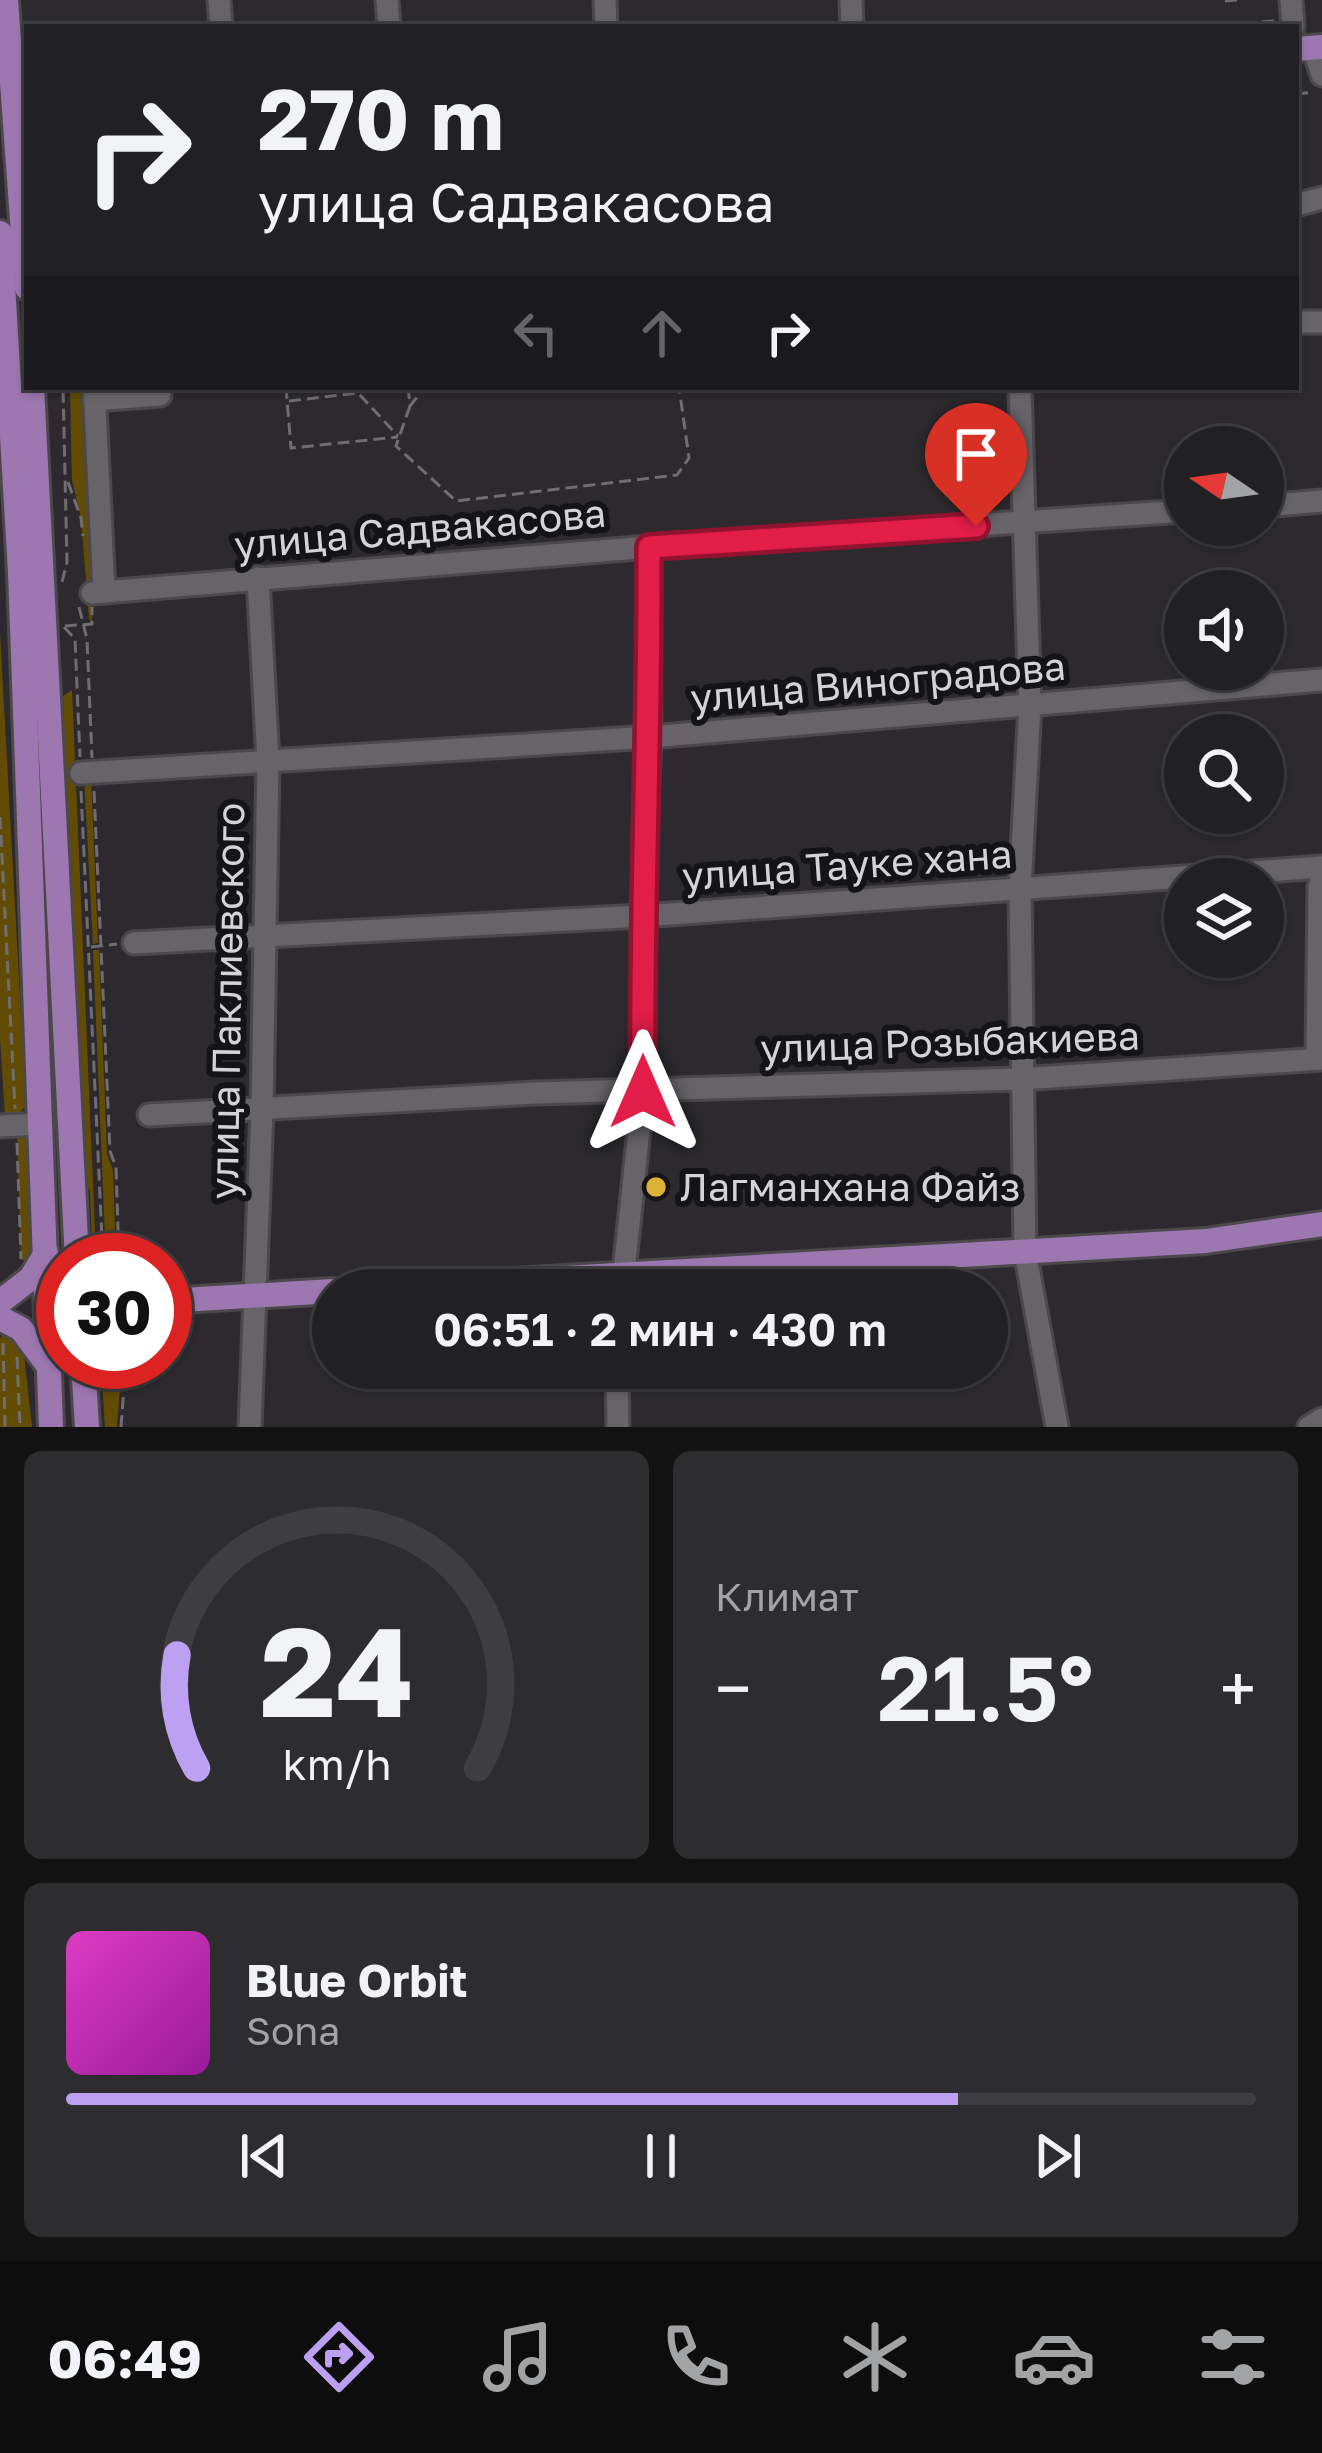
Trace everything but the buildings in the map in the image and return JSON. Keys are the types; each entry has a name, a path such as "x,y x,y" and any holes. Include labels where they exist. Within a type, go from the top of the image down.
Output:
{"main road":[{"path":"6,0 24,254"},
{"path":"0,233 19,1125 44,1196 45,1233"},
{"path":"32,390 79,1233"},
{"path":"784,1269 1206,1241 1322,1224"},
{"path":"1,1316 36,1270"},
{"path":"192,1300 312,1293"},
{"path":"1,1316 36,1310"},
{"path":"1,1316 21,1329 36,1349"},
{"path":"50,1389 51,1427"},
{"path":"85,1389 87,1427"}],"street":[{"path":"1310,48 1322,75"},
{"path":"1020,390 1030,705 1020,889 1025,1251 1057,1427"},
{"path":"92,594 94,393 160,394"},
{"path":"1284,504 1322,501"},
{"name":"улица Садвакасова","path":"92,594 649,547 1164,513"},
{"path":"624,1269 643,1092 649,547"},
{"name":"улица Паклиевского","path":"250,1427 268,761 258,578"},
{"name":"улица Виноградова","path":"87,772 650,737 1322,680"},
{"name":"улица Тауке хана","path":"134,943 642,916 1322,867"},
{"path":"1320,1059 1322,880"},
{"name":"улица Розыбакиева","path":"149,1115 535,1094 1020,1079 1320,1059"},
{"path":"617,1389 618,1427"},
{"path":"1309,1427 1322,1419"}],"path":[{"path":"1225,1 1237,0"},
{"path":"1235,24 1280,21 1292,14"},
{"path":"60,587 68,562 63,390"},
{"path":"286,390 291,448 399,437"},
{"path":"408,390 410,406"},
{"path":"423,390 410,406 397,446 456,501 677,475 689,458 679,390"},
{"path":"287,401 358,393 399,437"},
{"path":"66,477 83,536"},
{"path":"92,594 92,624 63,626 75,639 87,772 117,1233"},
{"path":"92,594 81,625 87,639 89,947 102,1233"},
{"path":"0,818 19,1125 20,1269"},
{"path":"89,947 134,943"},
{"path":"1,1316 5,1427"},
{"path":"17,1339 20,1427"},
{"path":"121,1427 124,1389"}],"shaded area":[{"path":"70,390 87,390 96,592 92,593 92,624 81,518 72,480"},
{"path":"0,633 26,1105 16,1118 5,1117 0,1038"},
{"path":"72,690 95,1233 91,1233 90,1191 78,1168 63,696"},
{"path":"91,776 98,943 93,944 84,777"},
{"path":"93,950 99,950 107,1154 113,1170 115,1233 105,1233"},
{"path":"17,1131 30,1136 33,1244 28,1260 21,1260"},
{"path":"5,1334 23,1345 32,1427 0,1427 0,1338"},
{"path":"103,1389 120,1389 117,1427 105,1427"}],"place":[{"name":"Лагманхана Файз","path":"656,1187"}],"route":[{"path":"643,1092 649,547 976,526"}]}
